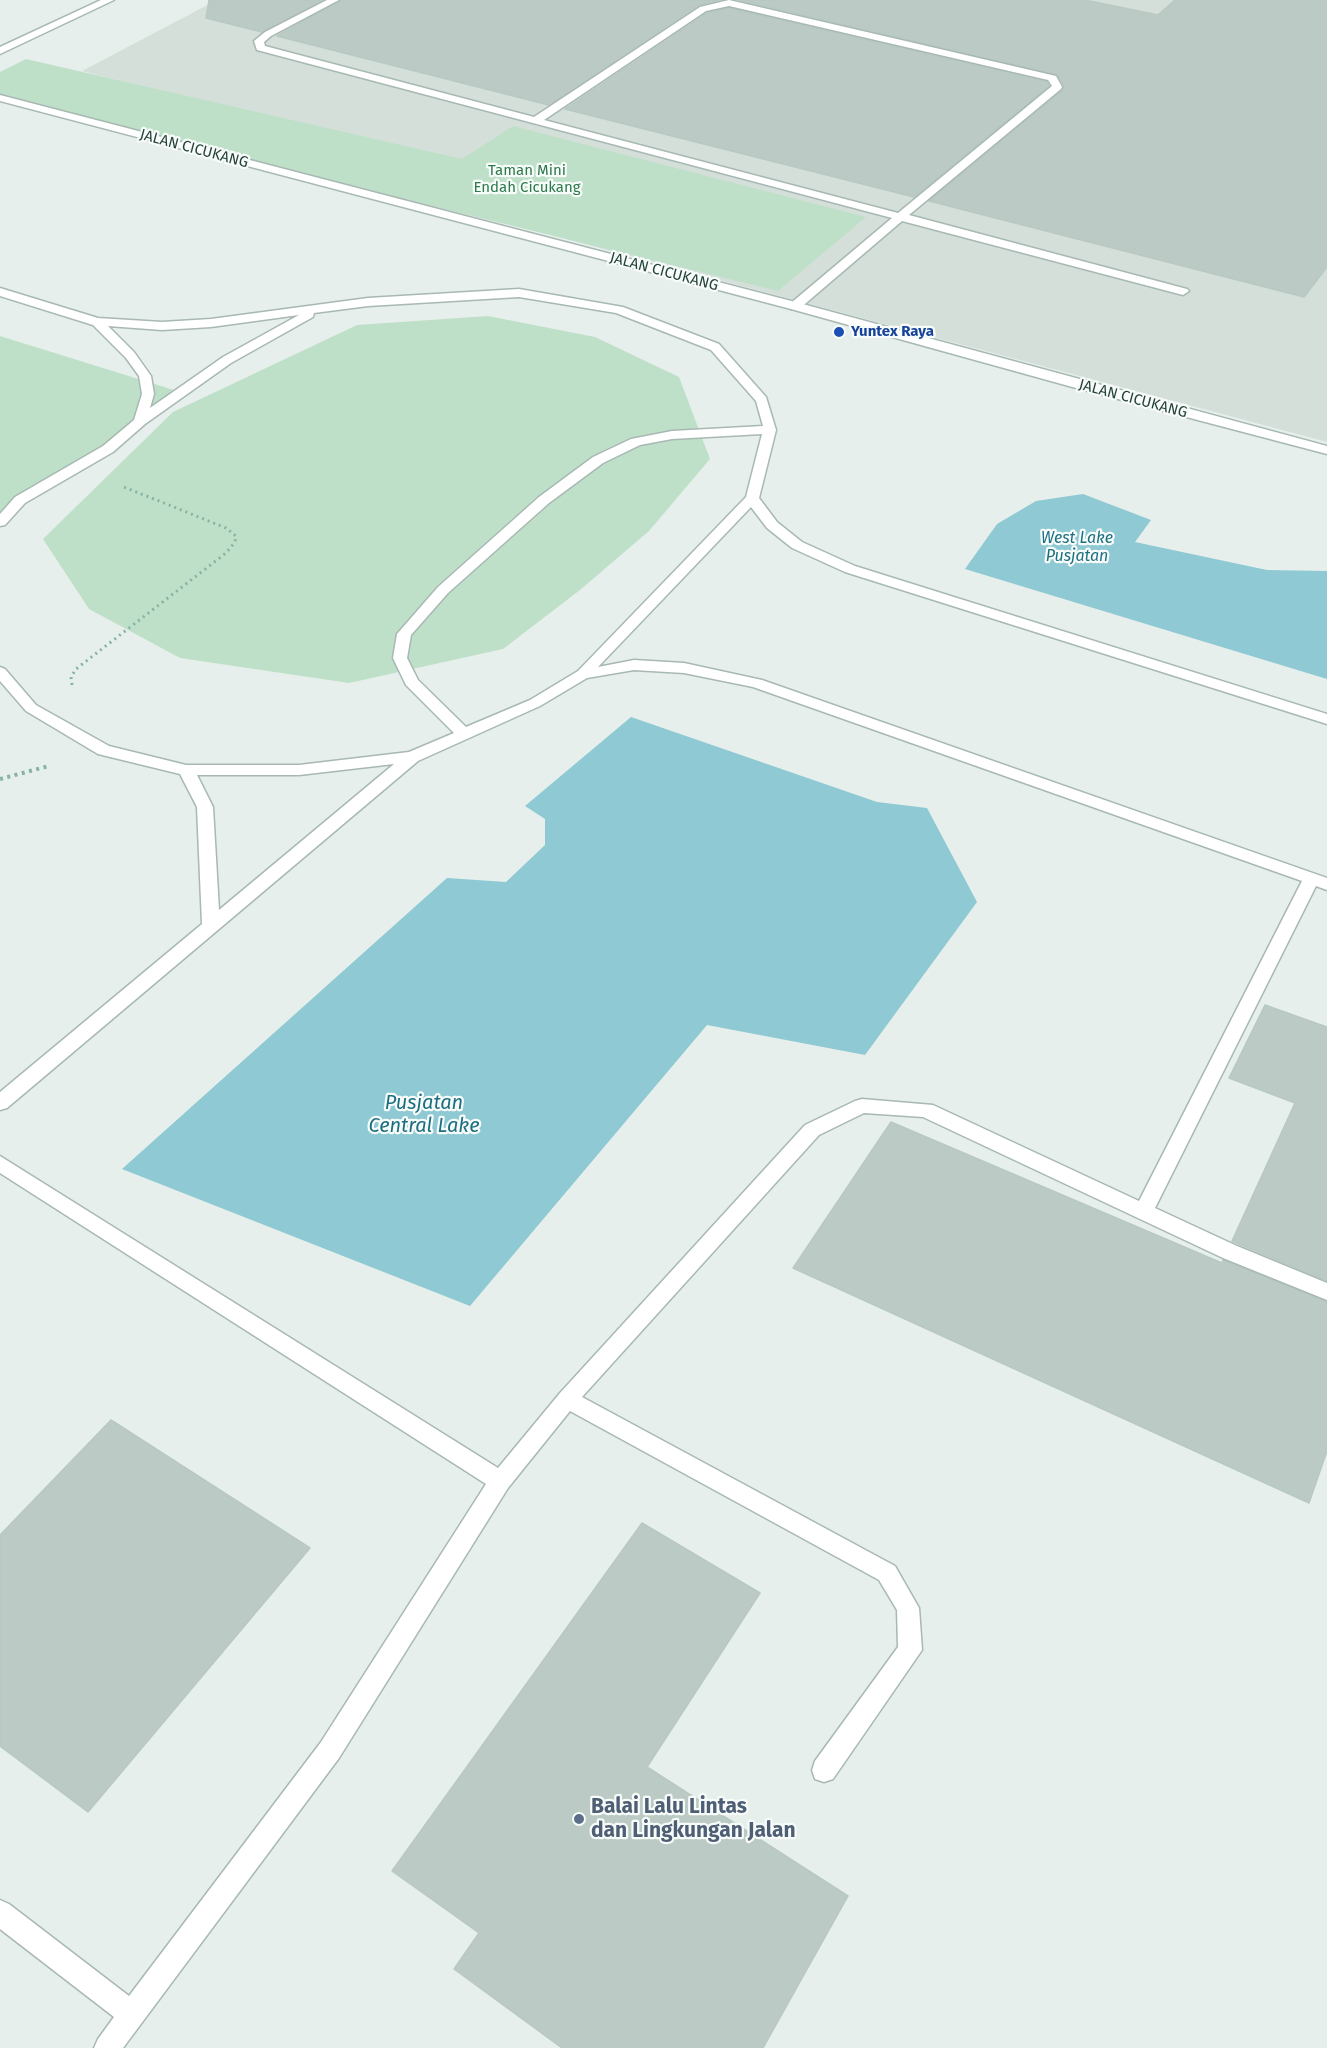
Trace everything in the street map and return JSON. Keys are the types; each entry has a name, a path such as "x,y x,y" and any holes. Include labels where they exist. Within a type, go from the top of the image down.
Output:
{"street":[{"path":"0,51 109,0"},
{"path":"334,0 268,34 259,41 260,48 1184,291"},
{"path":"537,120 703,9 729,3 1052,78 1057,87 1047,96 795,306"},
{"name":"JALAN CICUKANG","path":"0,98 795,306 1327,450"},
{"path":"0,292 97,322 162,326 211,323 368,302 519,293 619,310 715,347 762,400 770,430 752,498 583,674 535,703 412,757 0,1103"},
{"path":"0,510 108,448 141,421 227,360 319,309"},
{"path":"97,322 130,355 145,376 148,394 141,421"},
{"path":"464,734 411,682 400,658 404,634 443,590 544,500 597,460 636,442 672,435 770,430"},
{"path":"752,498 772,525 797,545 850,569 1327,719"},
{"path":"0,522 20,500"},
{"path":"583,674 634,665 684,668 757,683 1319,881 1143,1211"},
{"path":"0,672 31,708 104,750 186,770 299,770 412,757"},
{"path":"186,770 205,807 211,926"},
{"path":"107,2048 330,1750 500,1481 567,1399 812,1130 862,1106 926,1110 1230,1252 1327,1292"},
{"path":"0,1163 500,1481"},
{"path":"567,1399 887,1573 908,1608 910,1650 824,1770"},
{"path":"0,1913 131,2014"}],"path":[{"path":"73,688 71,677 76,669 226,553 235,543 236,536 226,528 76,467"},
{"path":"0,779 104,750"}],"shaded area":[{"path":"217,0 1327,0 1327,442 191,139 238,111 82,71"}],"green space":[{"name":"Taman Mini Endah Cicukang","path":"26,59 462,159 513,126 866,217 778,291 0,100 0,72"},
{"path":"488,316 595,337 679,377 710,459 649,531 580,590 503,649 349,683 180,658 89,609 43,539 173,412 357,325"},
{"path":"0,336 177,391 0,519"}],"water":[{"name":"West Lake Pusjatan","path":"1083,494 1151,520 1135,542 1267,570 1327,571 1327,679 965,569 997,524 1036,501"},
{"name":"Pusjatan Central Lake","path":"631,717 877,802 927,808 977,902 865,1055 707,1025 470,1306 122,1169 447,878 506,882 545,845 545,819 525,806"}],"building":[{"path":"209,0 322,0 262,32 206,18"},
{"path":"341,0 719,0 699,5 549,105 277,36"},
{"path":"739,0 1085,0 1158,15 1175,0 1327,0 1327,267 1304,297 929,201 1062,91 1064,86 1058,75"},
{"path":"729,8 1047,82 1049,86 914,197 565,109 707,13"},
{"path":"1265,1005 1327,1027 1327,1281 1232,1241 1295,1103 1229,1078"},
{"path":"891,1122 1222,1263 1223,1260 1327,1302 1327,1451 1309,1503 793,1268"},
{"path":"111,1420 310,1548 88,1812 0,1746 0,1535"},
{"name":"Balai Lalu Lintas dan Lingkungan Jalan","path":"642,1523 760,1593 647,1767 848,1896 763,2048 562,2048 454,1969 479,1933 392,1871"}],"place":[{"name":"Yuntex Raya","path":"839,332"},
{"name":"Balai Lalu Lintas dan Lingkungan Jalan","path":"579,1819"}]}
